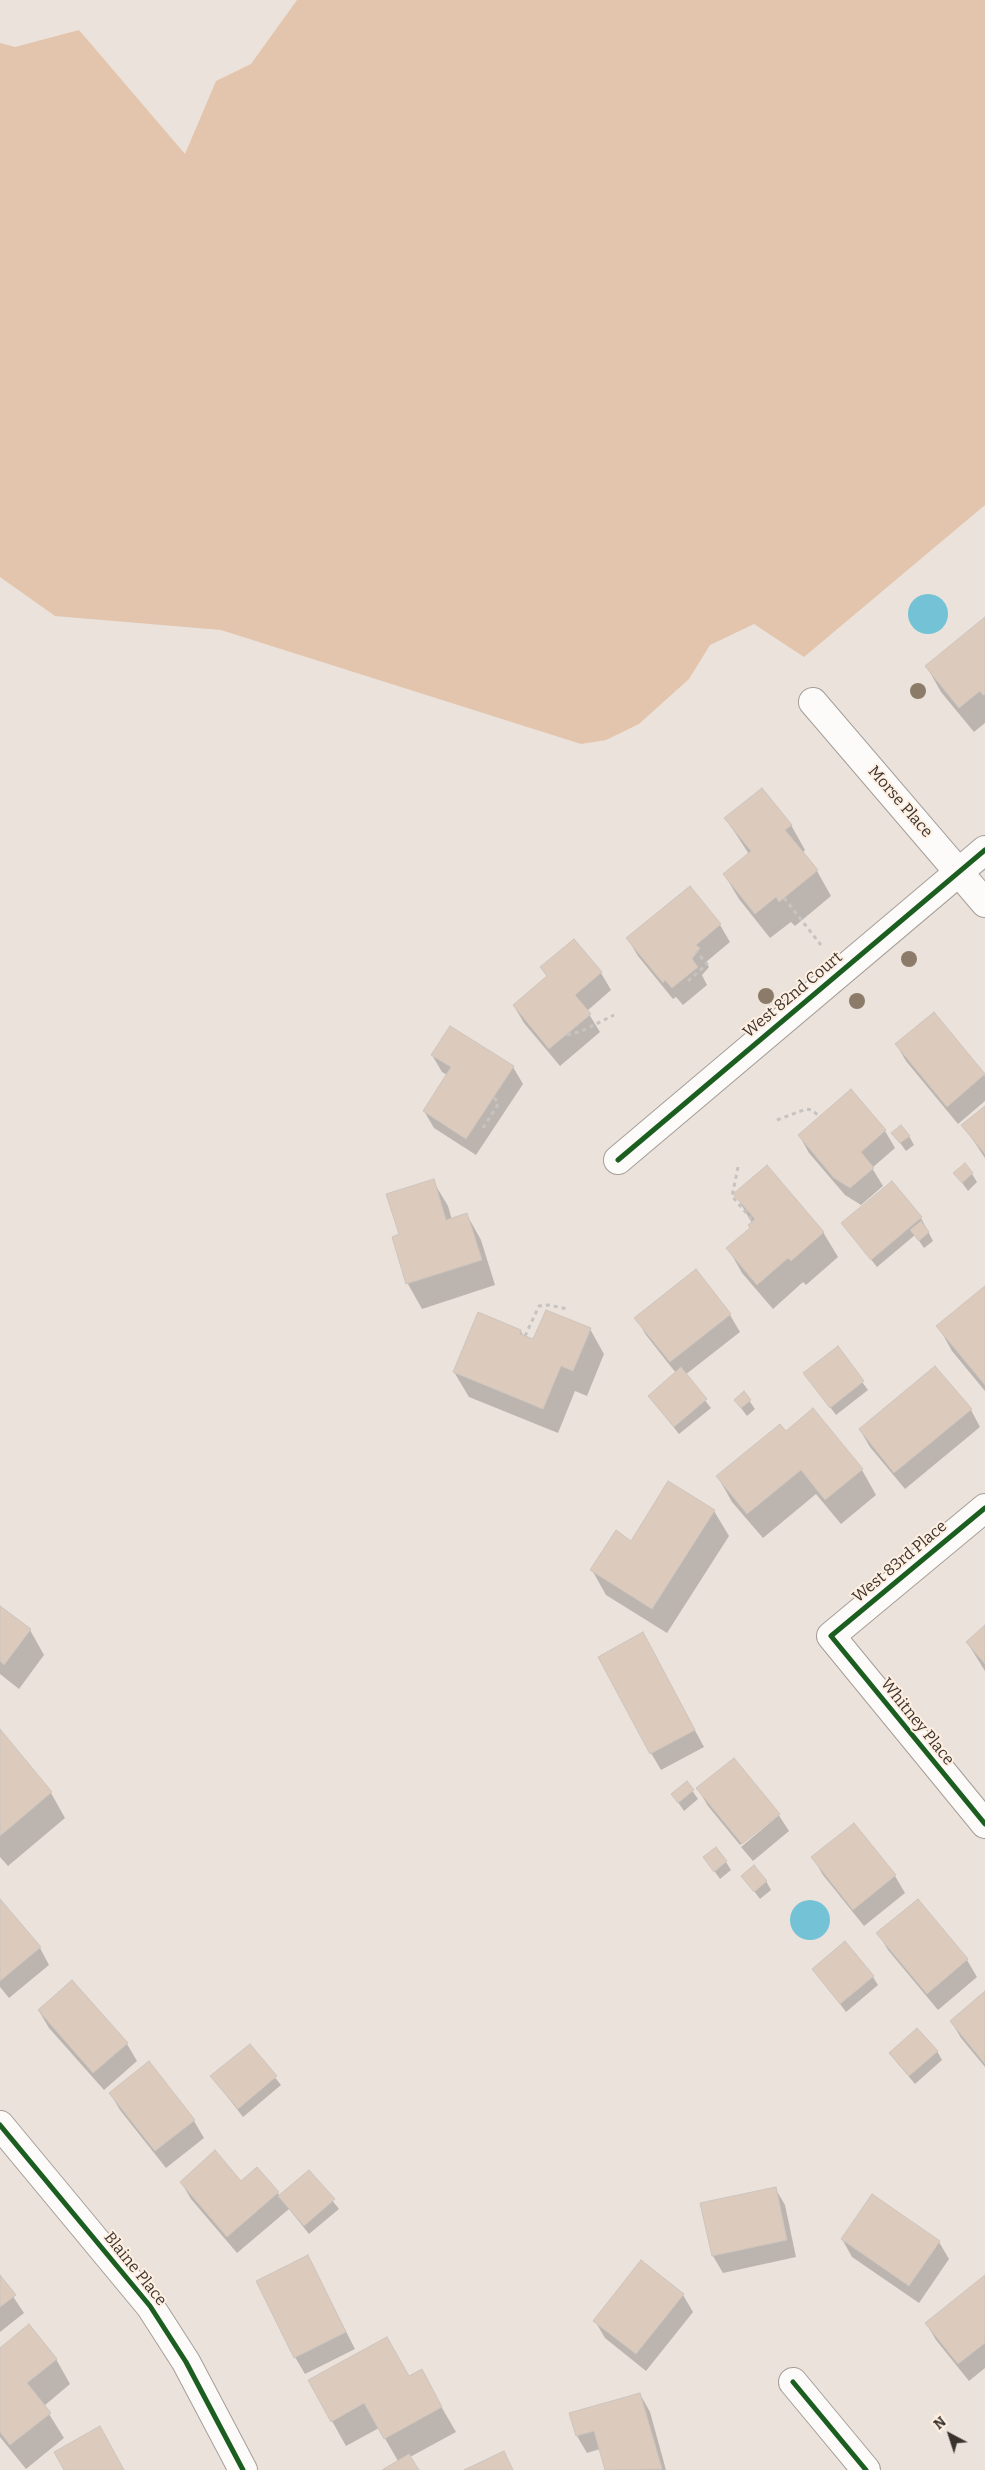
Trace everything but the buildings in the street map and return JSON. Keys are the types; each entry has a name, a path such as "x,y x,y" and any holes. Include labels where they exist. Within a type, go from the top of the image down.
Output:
{"street":[{"name":"Morse Place","path":"813,702 985,903"},
{"name":"West 82nd Court","path":"618,1160 985,850"},
{"name":"West 83rd Place","path":"830,1636 985,1508"},
{"name":"Whitney Place","path":"830,1636 985,1824"},
{"name":"Blaine Place","path":"0,2125 150,2306 186,2362 243,2470"},
{"path":"793,2382 866,2470"}],"path":[{"path":"784,898 842,970"},
{"path":"688,981 707,964 696,951"},
{"path":"567,1034 589,1028 614,1015"},
{"path":"483,1128 497,1106 498,1102 493,1097"},
{"path":"776,1120 806,1109 812,1110 819,1116"},
{"path":"738,1167 732,1196 752,1221"},
{"path":"525,1336 539,1306 548,1305 568,1309"}],"shaded area":[{"path":"297,0 985,0 985,505 804,657 754,624 710,645 689,679 639,724 606,740 581,744 221,630 55,616 0,577 0,43 15,47 79,30 185,154 216,81 251,64"}],"water":[{"path":"924,594 932,594 939,597 945,603 948,614 945,625 939,631 932,634 924,634 917,631 911,625 908,618 908,610 911,603 917,597"},
{"path":"814,1900 821,1903 827,1909 830,1920 829,1928 821,1937 814,1940 806,1940 799,1937 791,1928 790,1916 793,1909 802,1901"}],"cycle path":[{"path":"618,1160 985,850"},
{"path":"985,1508 831,1636 985,1824"},
{"path":"0,2125 150,2306 186,2362 243,2470"},
{"path":"793,2382 866,2470"}]}
